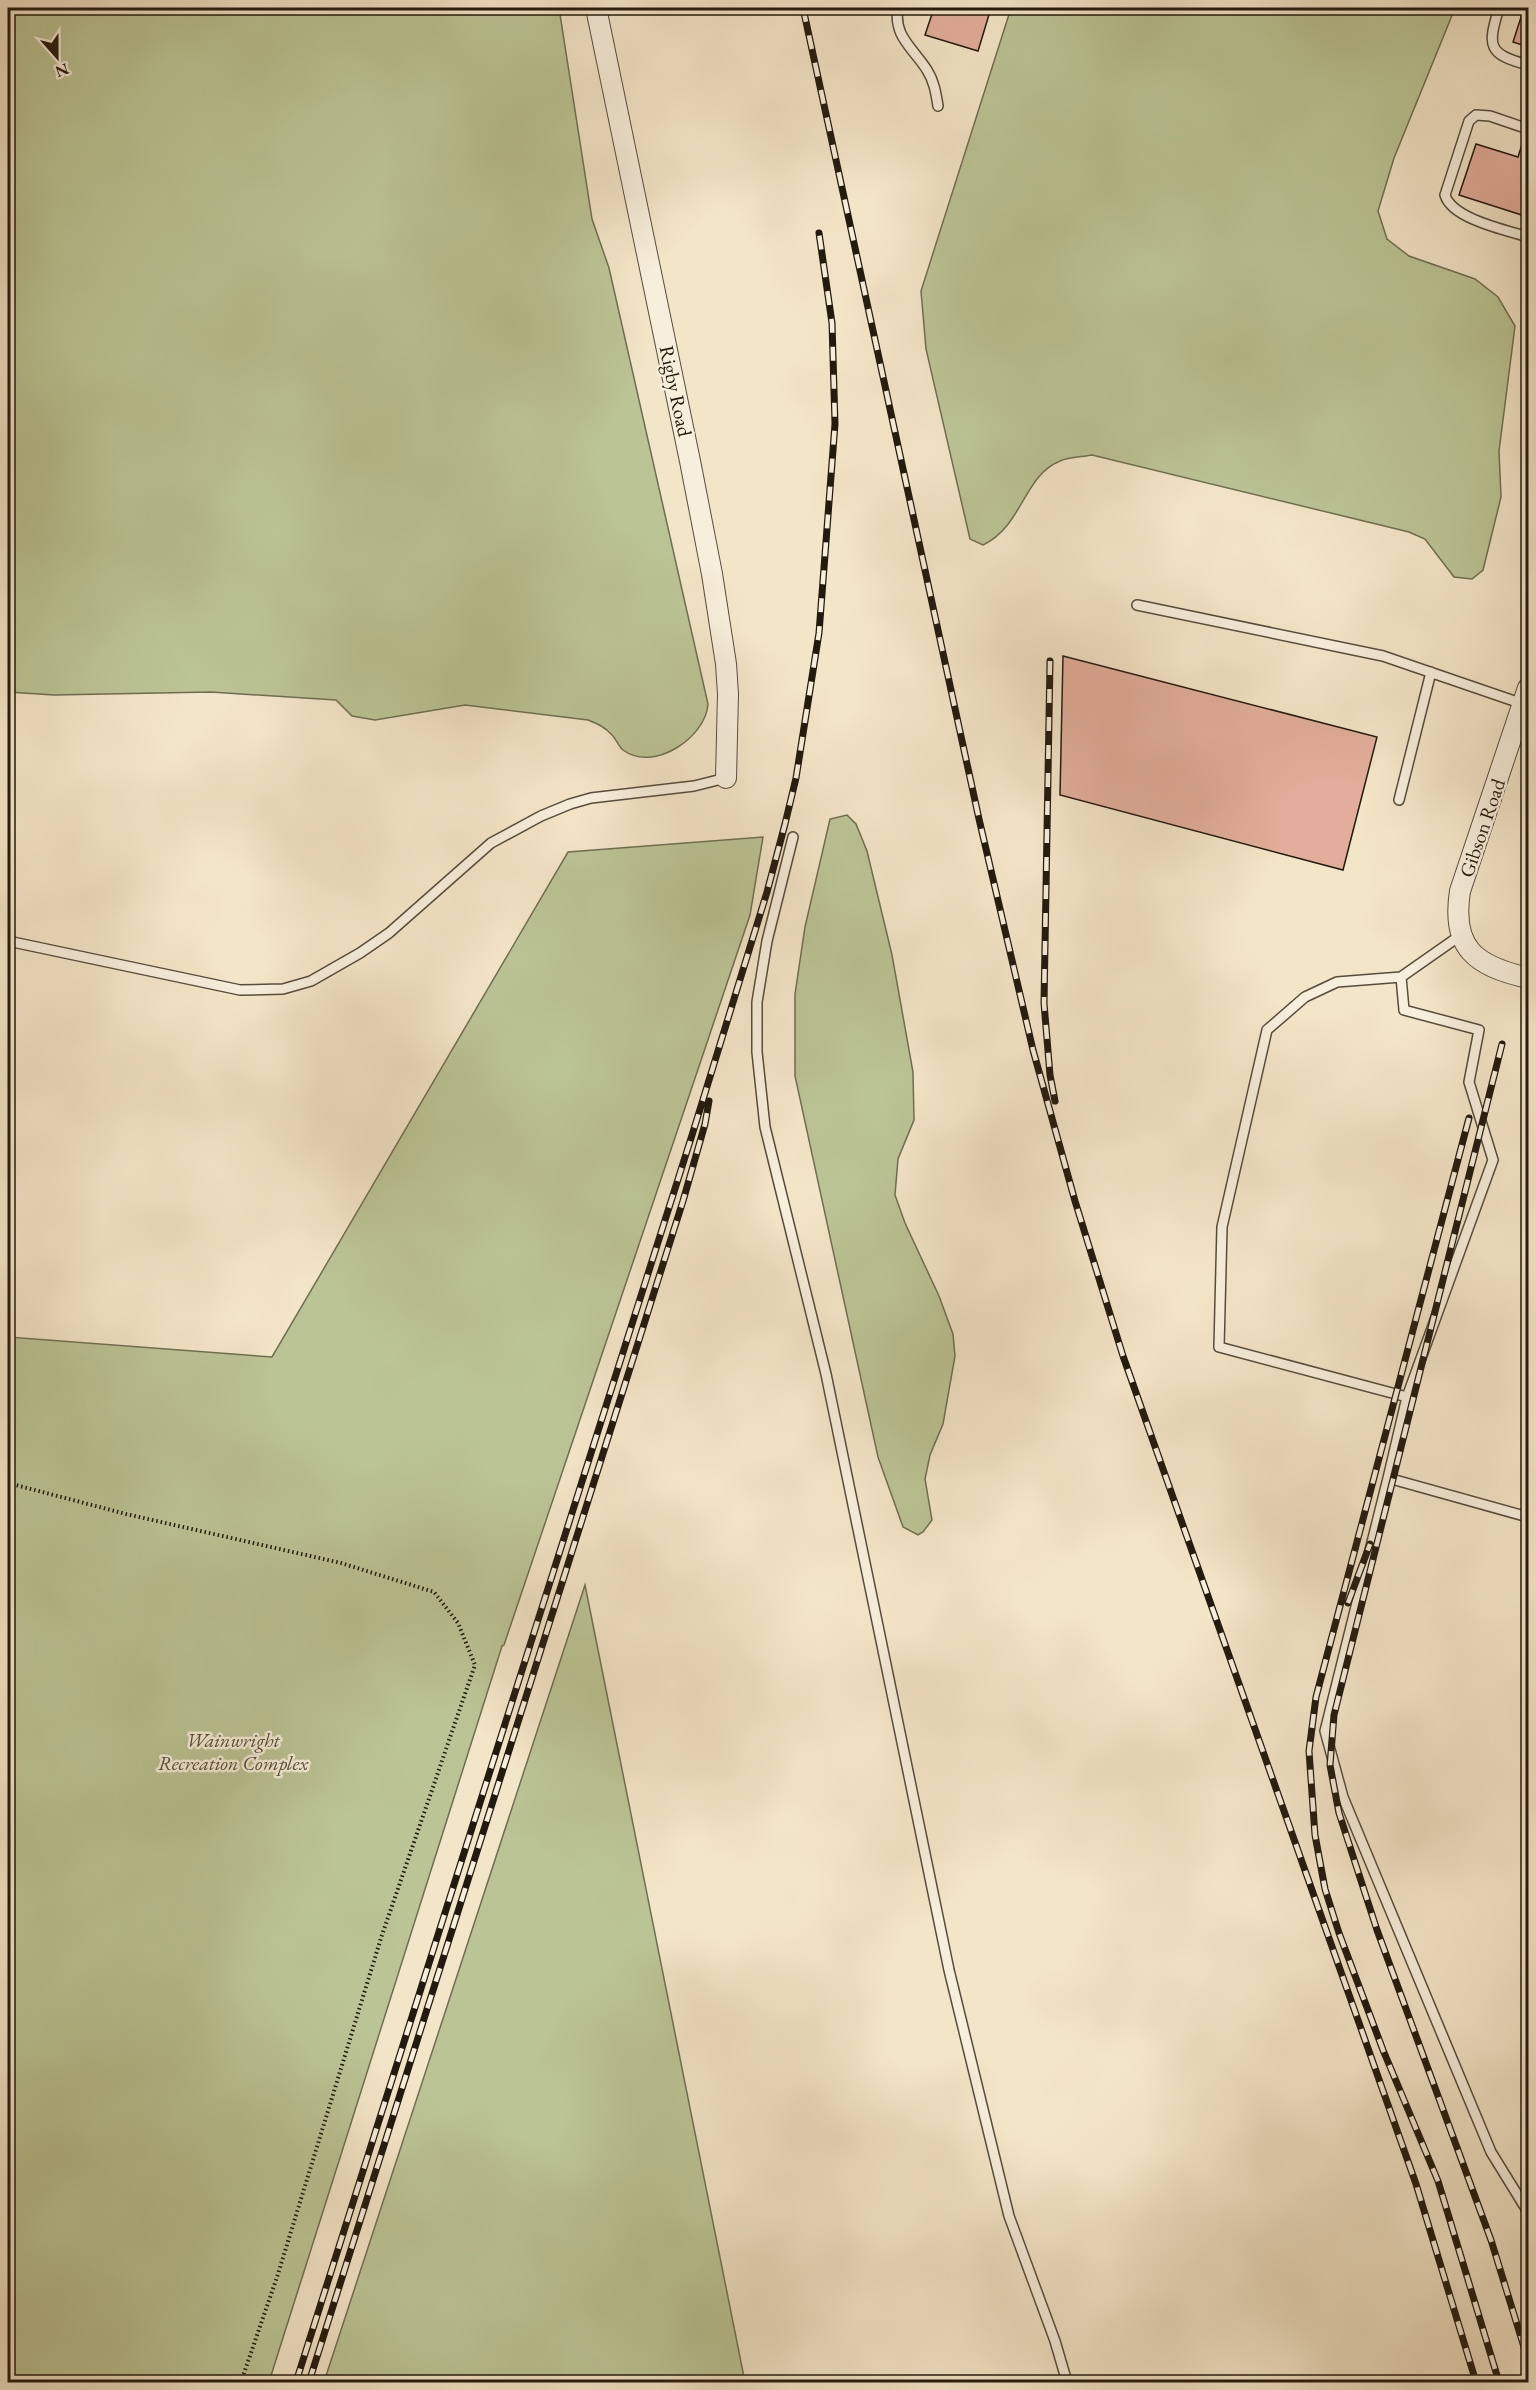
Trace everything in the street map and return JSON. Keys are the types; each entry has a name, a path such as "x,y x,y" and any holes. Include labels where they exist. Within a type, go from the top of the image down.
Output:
{"street":[{"name":"Rigby Road","path":"596,8 714,585 726,664 728,694 726,778"},
{"name":"Gibson Road","path":"1461,935 1457,913 1460,891 1527,699"},
{"path":"1461,935 1473,955 1483,963 1528,978"}],"lane":[{"path":"898,8 896,18 899,31 907,46 927,69 936,87 938,106"},
{"path":"1498,8 1491,32 1491,39 1497,52 1503,57 1528,65"},
{"path":"1528,129 1490,116 1476,115 1469,121 1445,195 1447,204 1463,215 1528,237"},
{"path":"1137,605 1383,656 1527,699"},
{"path":"1399,800 1431,672"},
{"path":"8,941 240,990 283,989 311,981 360,953 389,933 491,843 541,816 591,798 694,786 726,778"},
{"path":"793,837 767,941 757,1002 757,1052 765,1127 826,1374 949,1970 1009,2216 1055,2342 1067,2382"},
{"path":"1407,1397 1219,1347 1222,1227 1267,1030 1305,996 1337,982 1401,977 1461,935"},
{"path":"1401,977 1404,1010 1479,1030 1469,1082 1493,1160 1407,1397 1325,1731 1343,1797 1491,2152 1528,2212"},
{"path":"1388,1478 1528,1516"}],"path":[{"path":"8,1483 126,1514 341,1563 434,1592 458,1623 475,1665 381,1938 278,2274 242,2382"}],"green space":[{"path":"8,8 559,8 592,219 609,268 708,704 705,716 688,739 663,754 649,757 635,756 623,750 607,730 588,720 465,705 375,720 352,716 336,700 211,692 54,695 8,692"},
{"path":"1011,8 1455,8 1394,158 1378,211 1387,239 1409,256 1475,279 1498,297 1515,326 1499,451 1501,497 1483,570 1472,579 1454,577 1425,539 1409,532 1092,455 1060,461 1048,468 1030,489 1007,526 996,537 983,545 970,539 926,349 921,291"},
{"path":"847,815 856,824 867,851 892,955 913,1072 914,1120 898,1159 895,1195 953,1334 955,1356 943,1424 930,1455 925,1479 932,1520 918,1535 903,1527 878,1457 795,1076 795,994 805,927 830,819"},
{"name":"Wainwright Recreation Complex","path":"763,837 750,915 502,1646 269,2382 8,2382 8,1337 272,1357 568,852"},
{"path":"585,1585 745,2382 324,2382"}],"building":[{"path":"934,8 991,8 978,51 925,35"},
{"path":"1524,8 1528,8 1528,47 1513,42"},
{"path":"1523,141 1528,142 1528,217 1459,195 1476,144 1518,157"},
{"path":"1063,656 1377,737 1343,870 1060,795"}],"railway":[{"path":"803,8 979,819 1033,1050 1075,1201 1123,1356 1416,2184 1476,2382"},
{"path":"296,2382 693,1132 767,892 785,824 796,778 819,633 835,424 832,323 819,233"},
{"path":"1050,661 1044,1003 1050,1075 1055,1101"},
{"path":"1502,1044 1334,1715 1330,1765 1339,1813 1377,1930 1491,2240 1528,2360"},
{"path":"309,2382 683,1201 705,1124 709,1101"},
{"path":"1469,1118 1316,1697 1309,1751 1315,1835 1325,1889 1383,2050 1438,2181 1499,2382"},
{"path":"1348,1603 1370,1544"}]}
